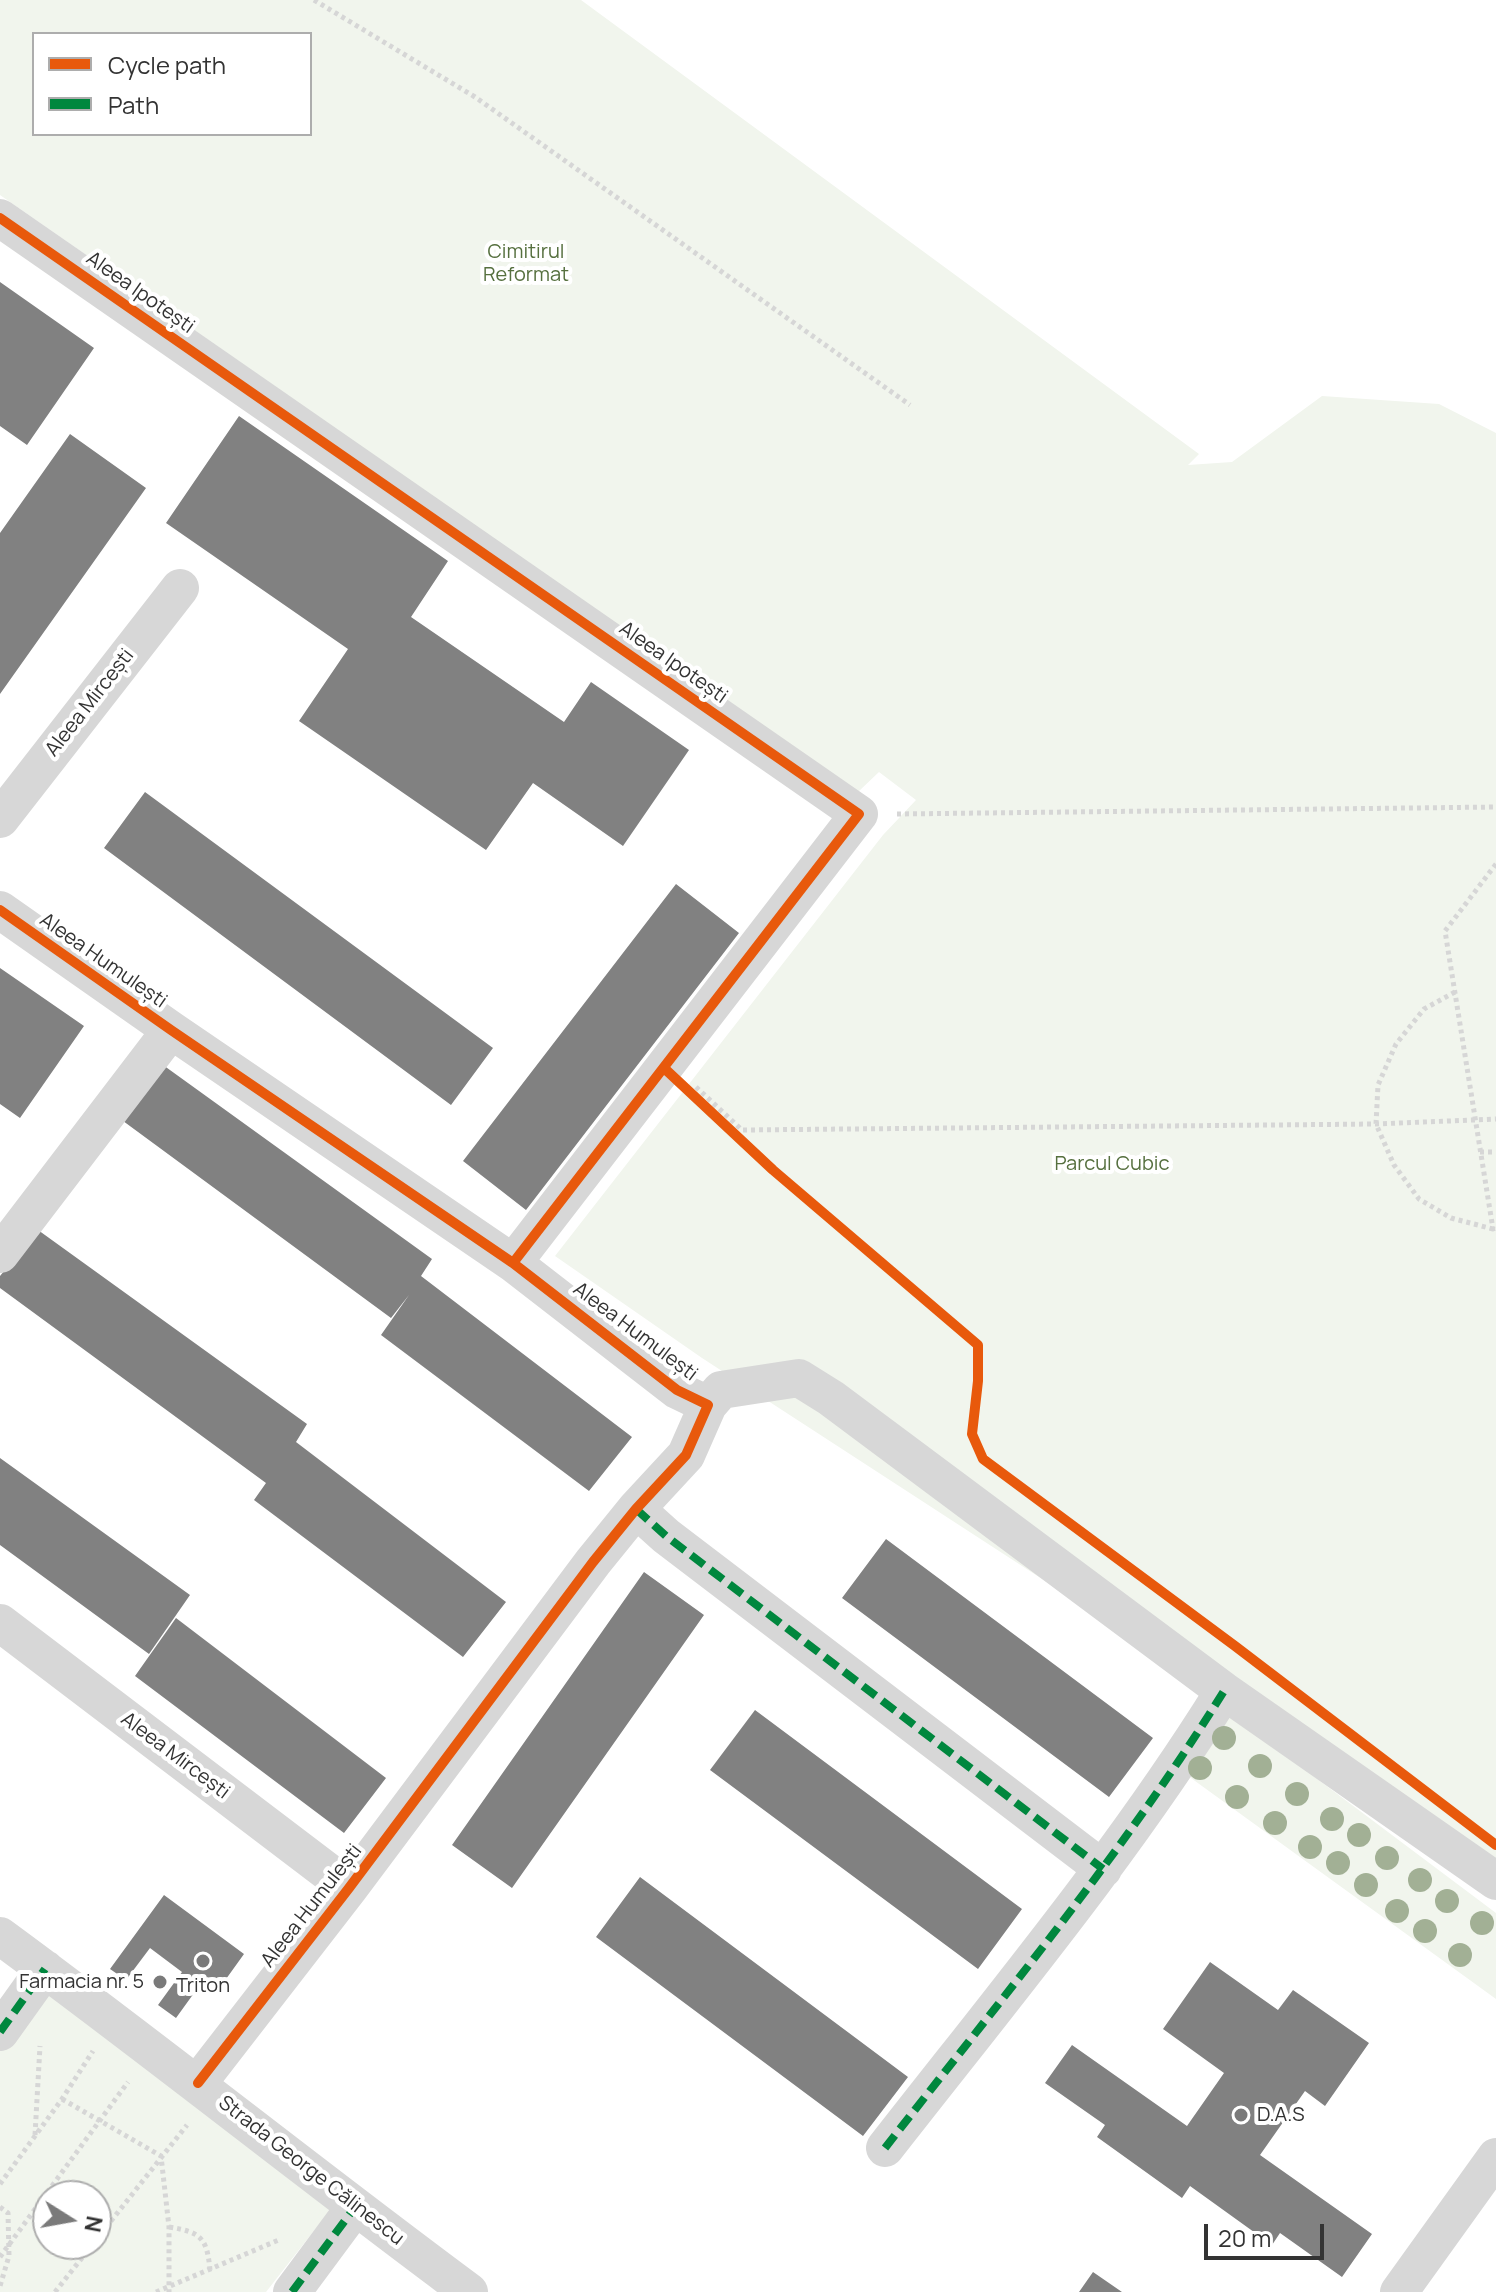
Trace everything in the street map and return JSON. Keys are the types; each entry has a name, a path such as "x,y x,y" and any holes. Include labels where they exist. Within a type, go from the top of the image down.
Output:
{"street":[{"name":"Aleea Ipotești","path":"0,218 859,814"},
{"name":"Aleea Mircești","path":"0,819 180,588"},
{"path":"513,1263 859,814"},
{"name":"Aleea Humulești","path":"0,910 513,1263 677,1390 708,1405 686,1455 636,1509 583,1575 196,2099"},
{"path":"0,1254 171,1030"},
{"path":"708,1405 721,1390 799,1378 831,1398 1224,1691 1496,1881"},
{"path":"636,1509 666,1536 1103,1869"},
{"name":"Aleea Mircești","path":"0,1623 349,1888"},
{"path":"885,2148 1103,1869 1175,1769 1224,1691"},
{"name":"Strada George Călinescu","path":"0,1936 114,2020 196,2099 355,2207 469,2292"},
{"path":"0,2032 45,1969"},
{"path":"1399,2292 1496,2157"},
{"path":"292,2292 355,2207"}],"path":[{"path":"314,0 475,97 910,405"},
{"path":"859,814 1496,807"},
{"path":"1455,992 1424,1009 1396,1044 1378,1085 1376,1124 1394,1165 1419,1199 1451,1218 1494,1228 1445,931 1496,864"},
{"path":"666,1065 742,1130 1376,1124 1496,1119"},
{"path":"666,1065 743,1141"},
{"path":"1480,1152 1496,1152"},
{"path":"0,2184 114,2020"},
{"path":"35,2136 41,2045"},
{"path":"0,2257 134,2074"},
{"path":"62,2099 161,2156"},
{"path":"112,2219 161,2156 196,2099"},
{"path":"161,2156 169,2227 168,2290"},
{"path":"0,2207 8,2213 9,2245 0,2286"},
{"path":"169,2227 196,2233 205,2242 210,2270"},
{"path":"156,2292 168,2290 283,2239"},
{"path":"55,2292 80,2260"}],"green space":[{"name":"Parcul Cubic","path":"0,0 581,0 1199,454 1188,465 1232,462 1322,396 1439,404 1496,433 1496,1874 702,1358 555,1256 883,835 916,800 879,772 858,792 0,195"},
{"path":"1224,1709 1496,1913 1496,1999 1184,1773"},
{"path":"46,1989 331,2209 266,2292 0,2292 0,2049"}],"building":[{"path":"0,282 94,348 27,445 0,426"},
{"path":"239,416 448,561 411,617 564,722 591,682 689,750 623,846 533,783 486,850 299,721 348,649 166,523"},
{"path":"70,434 146,488 0,694 0,533"},
{"path":"145,792 493,1048 451,1105 104,848"},
{"path":"676,884 739,933 526,1210 463,1161"},
{"path":"0,968 84,1026 20,1118 0,1104"},
{"path":"163,1065 432,1259 421,1276 632,1437 589,1491 381,1335 409,1295 391,1318 119,1118"},
{"path":"38,1230 307,1424 296,1442 506,1602 463,1657 254,1500 266,1483 0,1288 0,1276"},
{"path":"0,1458 190,1595 149,1654 0,1545"},
{"path":"886,1539 1153,1738 1109,1797 842,1598"},
{"path":"644,1572 704,1615 512,1888 452,1845"},
{"path":"176,1618 386,1778 344,1833 135,1676"},
{"path":"755,1710 1022,1909 978,1969 710,1770"},
{"path":"640,1877 908,2077 863,2136 596,1937"},
{"name":"Triton","path":"164,1895 244,1954 216,1993 202,1982 176,2018 158,2005 182,1972 150,1948 126,1980 110,1969"},
{"name":"D.A.S","path":"1210,1962 1278,2010 1293,1990 1369,2043 1325,2106 1305,2091 1260,2155 1372,2234 1342,2277 1280,2233 1272,2245 1190,2186 1182,2198 1097,2137 1105,2125 1045,2083 1072,2045 1187,2126 1224,2073 1163,2029"},
{"path":"1093,2272 1122,2292 1079,2292"}],"marked path":[{"path":"636,1509 666,1536 1103,1869"},
{"path":"885,2148 1104,1867 1186,1751 1224,1691"},
{"path":"0,2032 45,1969"},
{"path":"292,2292 355,2207"}],"cycle path":[{"path":"0,218 859,814 513,1263"},
{"path":"0,910 513,1263 677,1390 708,1405 686,1455 593,1562 349,1888 198,2083"},
{"path":"664,1068 773,1170 978,1345 978,1381 972,1434 983,1459 1496,1845"}],"place":[{"name":"Triton","path":"203,1961"},
{"name":"Farmacia nr. 5","path":"160,1982"},
{"name":"D.A.S","path":"1241,2115"}],"park label":[{"name":"Cimitirul Reformat","path":"526,264"}]}
